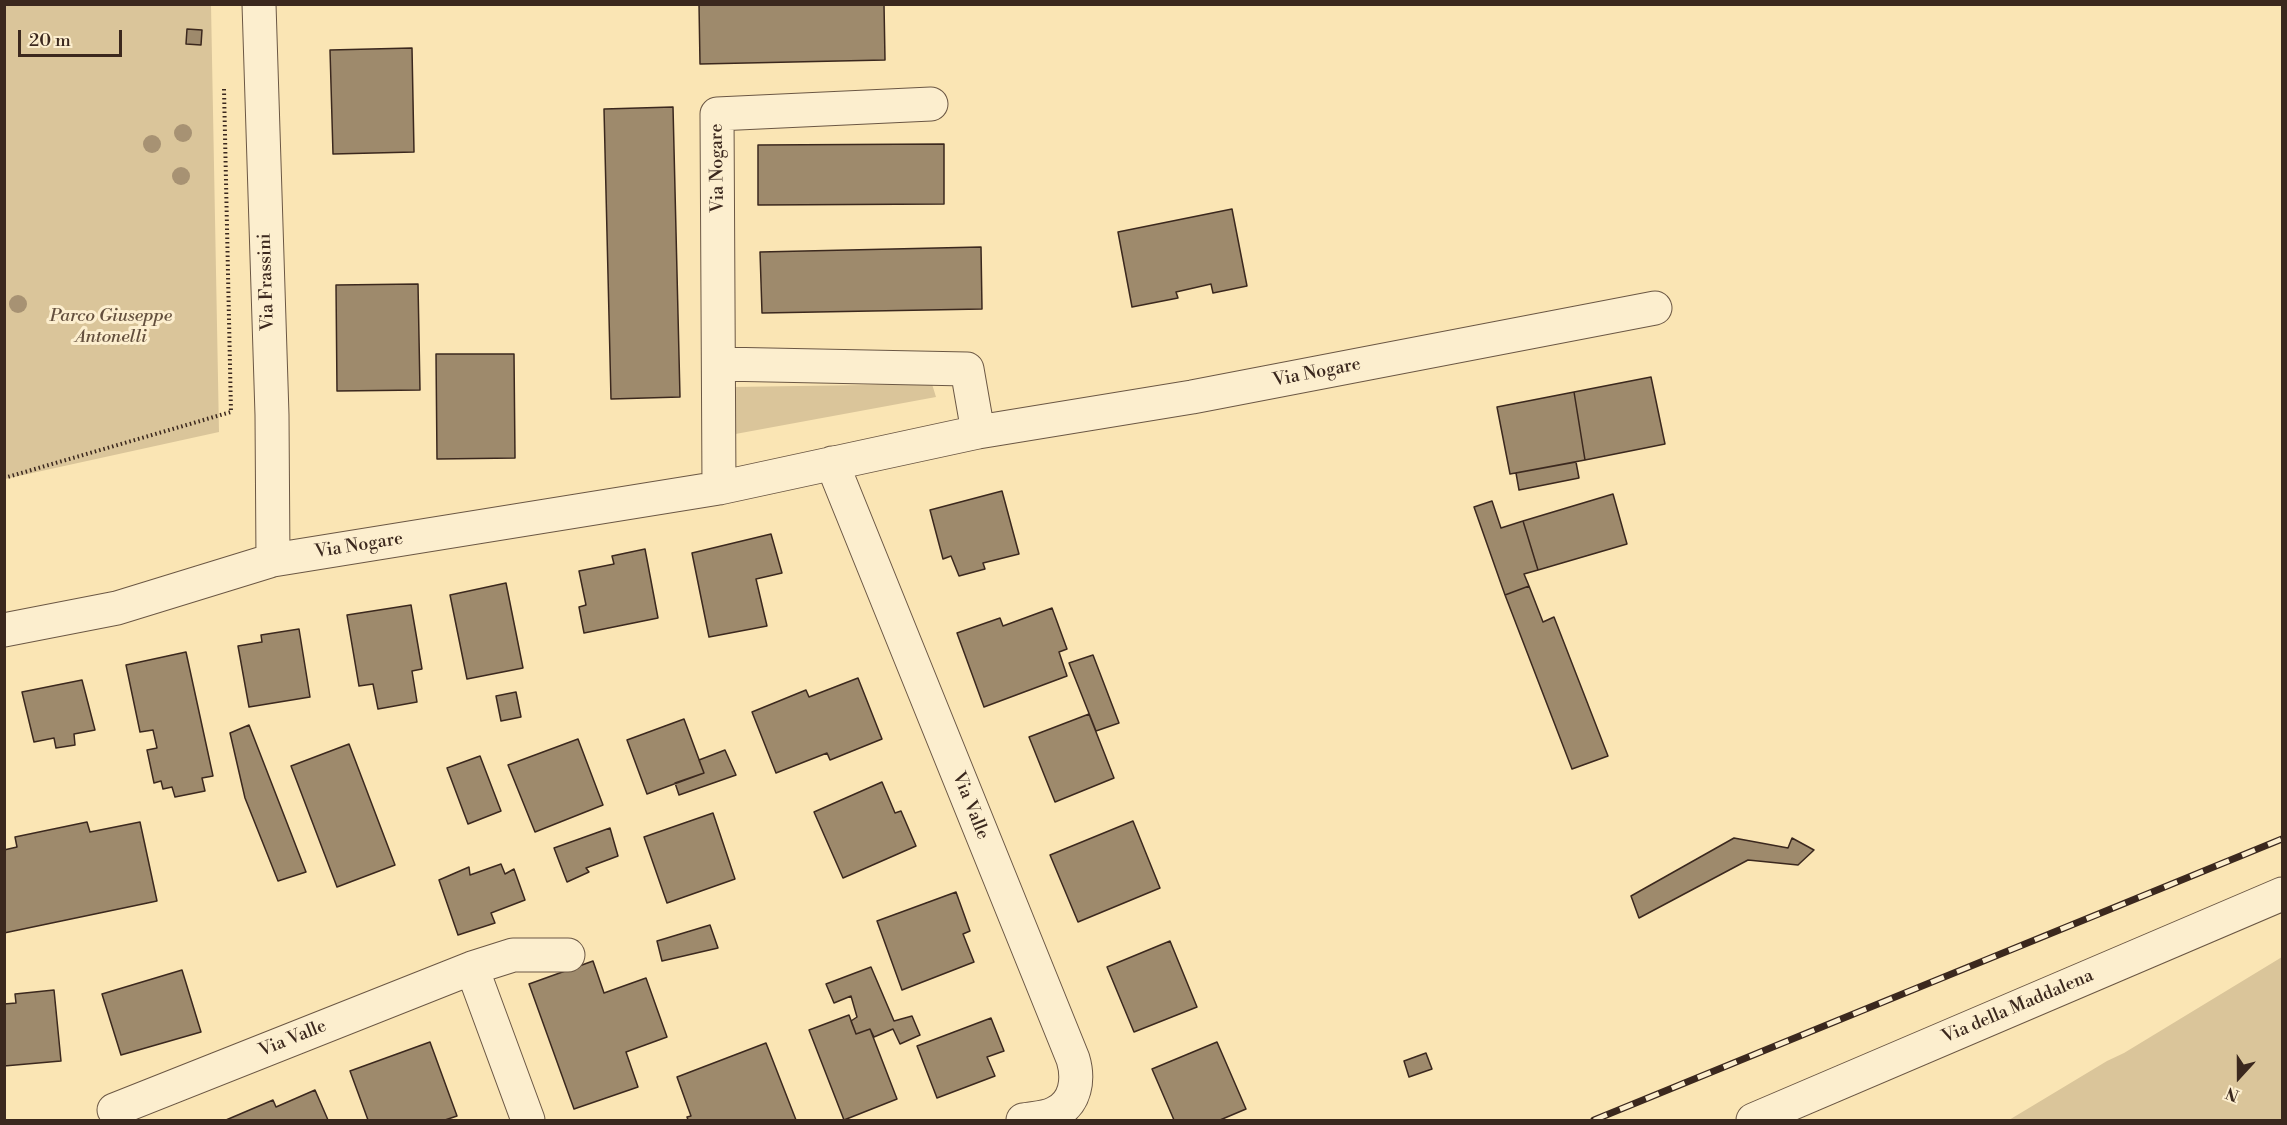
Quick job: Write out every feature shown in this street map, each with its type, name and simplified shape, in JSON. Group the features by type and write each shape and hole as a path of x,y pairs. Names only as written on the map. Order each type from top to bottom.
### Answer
{"street":[{"name":"Via Frassini","path":"259,4 272,415 273,560"},
{"name":"Via Nogare","path":"719,488 717,114 931,104"},
{"name":"Via Nogare","path":"4,630 117,608 273,560 719,488 978,432 1192,397 1655,308"},
{"path":"720,364 967,369 978,432"},
{"name":"Via Valle","path":"832,463 1076,1069 1075,1089 1064,1107 1054,1114 1023,1120"},
{"name":"Via della Maddalena","path":"1753,1120 2283,894"},
{"name":"Via Valle","path":"114,1110 472,968 513,955 568,955"},
{"path":"472,968 528,1120"}],"path":[{"path":"4,477 231,412 224,88"}],"green space":[{"name":"Parco Giuseppe Antonelli","path":"4,5 211,5 219,432 5,479"},
{"path":"932,384 936,397 730,435 732,387"},
{"path":"2282,957 2282,1120 2009,1120 2124,1053"}],"building":[{"path":"699,4 884,4 885,60 700,64"},
{"path":"187,29 202,30 201,45 186,44"},
{"path":"412,48 414,152 333,154 330,50"},
{"path":"673,107 680,397 611,399 604,109"},
{"path":"944,144 944,204 758,205 758,145"},
{"path":"1232,209 1247,286 1213,293 1211,284 1176,292 1178,298 1132,307 1118,232"},
{"path":"981,247 982,309 762,313 760,252"},
{"path":"418,284 420,390 337,391 336,285"},
{"path":"436,354 514,354 515,458 437,459"},
{"path":"1651,377 1665,444 1585,460 1574,392"},
{"path":"1574,392 1585,460 1510,474 1497,407"},
{"path":"1576,462 1579,478 1519,490 1516,473"},
{"path":"1002,491 1019,554 983,563 985,569 959,576 951,556 943,559 930,510"},
{"path":"1613,494 1627,544 1538,570 1523,521"},
{"path":"1492,501 1501,528 1523,521 1538,570 1524,574 1529,586 1505,595 1474,507"},
{"path":"771,534 782,573 756,579 767,626 709,637 692,553"},
{"path":"645,549 658,618 584,633 579,607 586,605 579,571 614,564 612,556"},
{"path":"506,583 523,668 467,679 450,595"},
{"path":"1529,586 1543,622 1554,617 1608,756 1572,769 1505,595"},
{"path":"411,605 422,669 412,671 417,702 378,709 373,684 359,686 347,615"},
{"path":"1052,608 1067,649 1059,652 1067,676 984,707 957,633 1000,618 1003,626"},
{"path":"299,629 310,697 249,707 238,646 262,642 261,635"},
{"path":"186,652 213,776 202,778 205,791 175,797 172,787 163,789 161,781 154,783 147,750 157,748 153,730 140,732 126,665"},
{"path":"1093,655 1119,723 1096,731 1069,663"},
{"path":"858,678 882,739 830,760 827,753 776,773 752,712 806,690 809,697"},
{"path":"82,680 95,730 74,734 75,745 56,748 54,738 34,742 22,692"},
{"path":"516,692 521,717 501,721 496,696"},
{"path":"1089,714 1114,778 1055,802 1029,737"},
{"path":"684,719 704,773 647,794 627,740"},
{"path":"249,725 306,872 278,881 245,798 230,733"},
{"path":"578,739 603,805 535,832 508,765"},
{"path":"349,744 395,865 337,887 291,766"},
{"path":"725,750 736,775 679,795 675,783 704,773 699,760"},
{"path":"480,756 501,811 468,824 447,768"},
{"path":"882,782 895,813 901,811 916,846 843,878 814,812"},
{"path":"713,813 735,879 667,903 644,837"},
{"path":"1133,821 1160,888 1078,922 1050,855"},
{"path":"87,822 90,832 140,822 157,901 4,933 4,850 17,847 15,837"},
{"path":"610,828 618,856 586,868 589,872 567,882 554,848"},
{"path":"1734,838 1788,848 1792,838 1814,850 1798,865 1748,860 1639,918 1631,896"},
{"path":"501,864 505,874 514,869 525,900 491,913 495,923 458,935 439,880 469,867 470,875"},
{"path":"956,892 970,931 963,934 974,962 902,990 877,921"},
{"path":"710,925 718,948 662,961 657,941"},
{"path":"1170,941 1197,1007 1134,1032 1107,967"},
{"path":"593,961 604,993 646,978 667,1037 626,1052 638,1087 574,1109 529,984"},
{"path":"871,967 894,1021 912,1016 920,1035 900,1044 893,1029 874,1037 870,1029 856,1034 851,1021 857,1017 851,996 834,1003 826,984"},
{"path":"182,970 201,1032 121,1055 102,994"},
{"path":"54,990 61,1061 4,1066 4,1004 16,1003 15,994"},
{"path":"849,1015 856,1034 870,1029 897,1099 844,1120 809,1030"},
{"path":"991,1018 1004,1051 987,1057 995,1076 937,1098 917,1046"},
{"path":"430,1042 457,1116 445,1120 368,1120 350,1071"},
{"path":"1217,1042 1246,1109 1220,1120 1174,1120 1152,1069"},
{"path":"766,1043 796,1120 688,1120 687,1117 691,1116 677,1077"},
{"path":"1426,1053 1432,1069 1409,1077 1404,1061"},
{"path":"315,1090 328,1120 226,1120 273,1100 276,1107"}],"railway":[{"path":"1594,1120 2282,839"}]}
